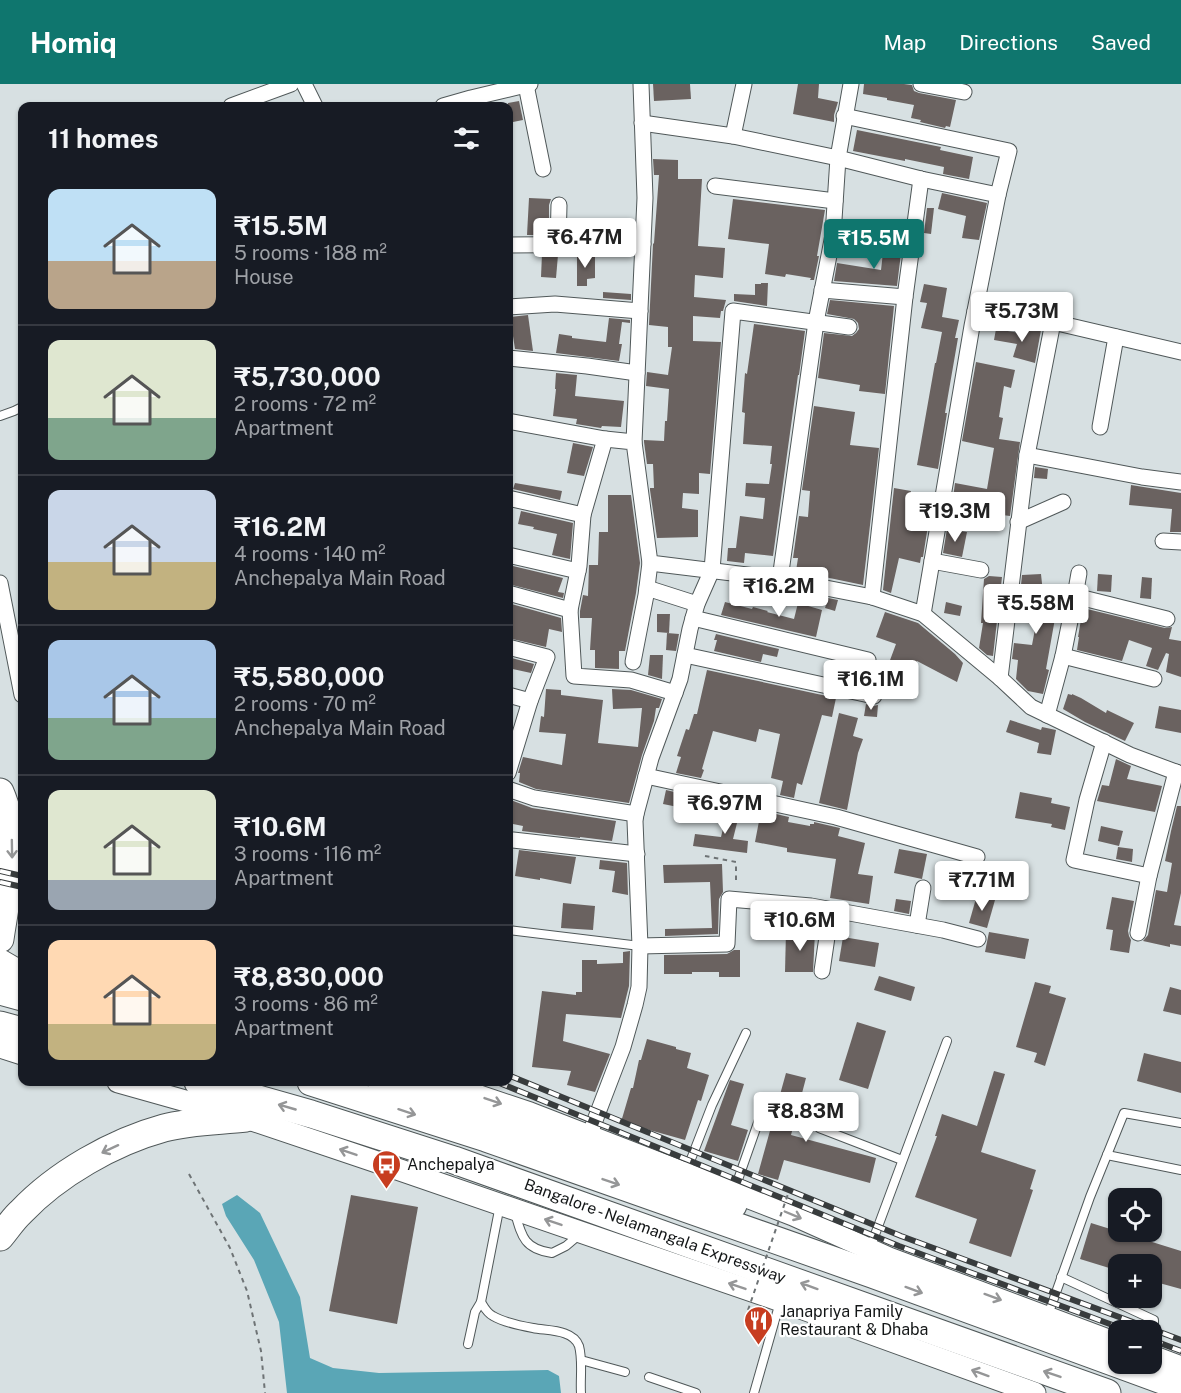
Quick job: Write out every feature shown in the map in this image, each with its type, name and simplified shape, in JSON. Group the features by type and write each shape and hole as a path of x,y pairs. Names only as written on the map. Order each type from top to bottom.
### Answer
{"highway":[{"path":"0,792 9,823 12,859 1,934"},
{"path":"7,973 18,991"},
{"path":"0,1024 18,1030"},
{"name":"Bangalore - Nelamangala Expressway","path":"212,1086 311,1114 454,1160 1107,1393"},
{"name":"Bangalore - Nelamangala Expressway","path":"324,1086 871,1262 1176,1379"},
{"path":"393,1086 746,1210 871,1262"},
{"path":"0,1237 20,1212 42,1193 102,1153 165,1128 195,1122 246,1118"}],"street":[{"path":"242,102 291,84"},
{"path":"304,84 313,102"},
{"path":"633,663 650,562 634,442 645,198 640,84"},
{"path":"733,136 744,84"},
{"path":"780,579 816,322 833,235 838,158 850,84"},
{"path":"921,84 964,92"},
{"path":"449,102 470,91 528,85 543,170"},
{"path":"844,116 1009,151 975,311 923,614"},
{"path":"642,123 733,136 998,195"},
{"path":"872,597 905,297 921,179"},
{"path":"715,186 835,201"},
{"path":"558,245 559,205"},
{"path":"834,226 898,236"},
{"path":"513,245 643,244"},
{"path":"822,290 905,297"},
{"path":"513,307 555,304 640,311"},
{"path":"589,1136 623,1047 639,987 636,814 651,758 675,693 695,611 712,570 733,311 849,327"},
{"path":"975,311 1053,322 1181,352"},
{"path":"1000,678 1027,455 1053,322"},
{"path":"1100,427 1116,337"},
{"path":"513,358 637,373"},
{"path":"513,422 634,442"},
{"path":"605,439 584,514 578,571 570,610 574,676 631,680 675,693"},
{"path":"1027,455 1142,477 1181,482"},
{"path":"513,499 584,514"},
{"path":"1018,522 1063,502"},
{"path":"1162,541 1181,542"},
{"path":"513,556 578,571"},
{"path":"932,561 981,570"},
{"path":"650,562 780,579 872,597 923,614 1031,707 1130,755 1178,773 1149,876 1138,933"},
{"path":"1047,715 1063,656 1079,573"},
{"path":"0,583 18,675"},
{"path":"647,588 695,611 868,660"},
{"path":"513,594 570,610"},
{"path":"1075,596 1167,618"},
{"path":"513,648 547,657 513,743"},
{"path":"685,656 874,696"},
{"path":"1063,656 1154,679"},
{"path":"513,696 530,700"},
{"path":"1104,742 1074,860 1149,876"},
{"path":"646,776 836,817 977,857"},
{"path":"513,791 534,798 636,814"},
{"path":"513,840 636,854"},
{"path":"917,925 923,888"},
{"path":"640,946 727,944 729,899 811,906 943,930 978,939"},
{"path":"822,971 831,910"},
{"path":"0,1047 18,1053"},
{"path":"132,1086 246,1118 583,1232 1035,1393"},
{"path":"450,1086 530,1113 793,1215 871,1262 889,1258 1108,1340"},
{"path":"1162,1365 1176,1379"}],"lane":[{"path":"0,416 18,409"},
{"path":"513,931 640,946"},
{"path":"685,1173 712,1105 746,1033"},
{"path":"871,1262 902,1160 947,1041"},
{"path":"734,1192 766,1100"},
{"path":"1047,1317 1090,1197 1124,1113 1181,1123"},
{"path":"819,1128 902,1160"},
{"path":"1107,1155 1181,1170"},
{"path":"507,1207 529,1246 534,1248 552,1253 566,1246 583,1232"},
{"path":"468,1344 507,1207"},
{"path":"1061,1277 1154,1320"},
{"path":"754,1393 781,1301"},
{"path":"481,1302 488,1313 494,1317 534,1328 560,1332 575,1339 580,1360 581,1393"},
{"path":"580,1360 625,1372"},
{"path":"648,1377 696,1393"}],"path":[{"path":"705,855 736,862 736,900"},
{"path":"189,1174 230,1248 247,1292 261,1351 265,1393"},
{"path":"748,1310 788,1194"}],"water":[{"path":"237,1195 260,1213 300,1297 310,1358 333,1368 379,1373 548,1370 559,1376 561,1393 287,1393 279,1322 254,1260 226,1216 222,1204"}],"building":[{"path":"653,84 690,84 691,99 654,101"},
{"path":"798,84 819,84 818,98 838,102 834,122 793,114"},
{"path":"864,84 912,85 914,91 919,93 956,100 950,127 945,128 911,118 914,105 863,94"},
{"path":"519,101 523,120 513,122 513,102"},
{"path":"857,130 941,147 940,150 973,157 969,179 943,174 944,167 853,151"},
{"path":"653,159 678,160 678,179 702,179 698,246 725,248 723,278 695,275 694,297 726,300 720,318 693,316 693,341 721,342 710,474 699,473 699,494 683,493 682,508 698,510 698,537 657,538 650,490 654,488 653,464 647,464 644,442 644,440 664,441 669,389 646,386 647,372 668,375 672,347 668,347 668,327 649,325 659,175 654,175"},
{"path":"942,193 987,203 979,240 962,238 966,216 938,209"},
{"path":"529,198 551,199 549,235 527,235"},
{"path":"733,199 825,210 814,280 786,274 785,277 765,274 769,244 728,239"},
{"path":"927,208 934,208 931,234 924,233"},
{"path":"884,244 902,245 897,286 834,281 837,263 881,270"},
{"path":"542,254 558,255 556,278 541,277"},
{"path":"577,254 587,254 587,257 595,256 595,278 587,279 587,286 577,286"},
{"path":"768,283 767,306 734,301 734,294 755,295 755,284"},
{"path":"924,284 947,288 942,317 959,320 938,469 917,465 942,332 921,328 927,303 920,302"},
{"path":"603,292 631,294 631,300 603,298"},
{"path":"830,300 894,306 885,394 859,391 860,385 818,378 824,333 852,336 859,329 854,319 827,314"},
{"path":"528,315 533,351 515,349 513,317"},
{"path":"609,318 630,320 630,323 622,322 619,361 556,353 559,334 606,342"},
{"path":"754,324 805,331 773,556 745,553 744,563 727,561 728,548 736,548 740,516 763,519 765,498 745,496 746,483 769,484 772,464 770,464 772,446 743,444 745,413 742,412 745,373 747,374"},
{"path":"1027,328 1041,330 1035,363 1013,357 1017,344 994,340 996,329 1025,334"},
{"path":"976,362 1015,370 1011,388 1004,386 999,417 1003,418 999,439 1020,442 1010,516 987,513 988,505 953,498 955,483 987,489 994,448 962,441"},
{"path":"556,373 577,375 575,396 624,401 621,427 602,426 601,428 576,424 577,419 553,416"},
{"path":"814,406 855,412 850,445 879,448 863,585 796,571 798,558 793,558 799,516 808,517 810,491 802,490"},
{"path":"573,443 593,447 584,476 567,473"},
{"path":"1035,467 1048,469 1047,479 1034,478"},
{"path":"515,483 562,491 560,500 513,489"},
{"path":"1131,485 1181,493 1181,532 1170,532 1172,509 1129,505"},
{"path":"894,488 911,491 907,510 930,513 923,557 920,563 899,558 891,593 883,590"},
{"path":"608,495 631,495 640,563 625,651 619,651 619,669 595,668 595,650 590,650 592,618 580,618 583,595 588,596 589,565 598,565 599,532 608,532"},
{"path":"521,511 573,523 570,559 552,555 557,534 518,524"},
{"path":"947,529 967,532 962,557 943,553"},
{"path":"513,566 563,578 558,592 564,593 563,598 513,585"},
{"path":"1041,574 1043,593 1059,596 1046,669 1049,670 1043,694 1028,691 1016,679 1018,660 1012,659 1014,643 1032,645 1039,608 1019,605 1022,575"},
{"path":"1098,574 1112,575 1111,592 1097,591"},
{"path":"989,576 1002,577 993,656 987,655 979,648 983,623 981,623 984,579"},
{"path":"1142,577 1152,578 1151,599 1140,598"},
{"path":"828,598 838,600 835,611 825,608"},
{"path":"725,602 752,609 753,607 794,619 798,603 822,610 816,637 721,615"},
{"path":"946,602 962,606 960,616 944,613"},
{"path":"513,604 561,618 562,632 549,629 546,647 513,639"},
{"path":"1083,608 1165,628 1172,627 1169,639 1181,641 1181,677 1166,672 1169,654 1166,653 1158,670 1146,666 1152,648 1129,640 1122,661 1077,650"},
{"path":"885,612 918,623 955,654 963,663 957,682 917,661 912,672 908,670 905,680 901,679 897,691 829,676 832,661 886,671 896,644 876,637"},
{"path":"657,614 670,614 669,633 657,632"},
{"path":"667,633 679,634 676,651 666,650"},
{"path":"716,634 779,649 777,657 763,654 761,662 714,651"},
{"path":"650,655 663,655 662,679 648,675"},
{"path":"513,658 534,664 531,673 513,669"},
{"path":"707,670 836,698 832,717 822,715 802,785 797,783 794,798 780,795 783,781 771,778 780,734 759,729 756,742 713,731 701,778 676,773 681,757 677,756 686,729 689,730 694,714 697,714"},
{"path":"546,689 561,690 561,695 603,700 598,743 638,747 642,708 613,709 612,689 631,690 662,699 659,708 656,708 629,803 536,789 519,782 520,773 518,773 523,757 562,765 566,734 539,732 541,716 544,717"},
{"path":"1068,694 1081,698 1106,713 1107,710 1134,723 1125,741 1063,709"},
{"path":"866,704 878,705 877,717 864,716"},
{"path":"1159,706 1181,710 1181,733 1155,728"},
{"path":"839,713 858,718 853,736 863,739 847,810 819,803"},
{"path":"1010,720 1041,730 1042,727 1056,730 1051,755 1037,753 1039,743 1006,732"},
{"path":"1116,759 1131,766 1127,779 1162,786 1155,812 1097,801 1102,785 1109,786"},
{"path":"666,790 691,796 688,809 663,804"},
{"path":"1020,792 1052,798 1051,803 1070,807 1065,830 1051,827 1052,824 1015,818"},
{"path":"513,801 532,808 616,821 612,841 522,831 523,826 513,824"},
{"path":"729,804 741,807 733,839 748,841 747,853 693,846 695,834 721,837"},
{"path":"1177,806 1181,806 1181,893 1174,925 1181,926 1181,946 1170,944 1170,947 1143,941 1148,935 1156,890 1167,892 1172,863 1165,861"},
{"path":"776,814 789,817 788,822 810,826 814,822 840,828 838,836 865,843 858,874 873,876 869,904 830,898 836,859 787,852 787,848 755,842 760,816 775,818"},
{"path":"1101,826 1123,831 1119,846 1098,841"},
{"path":"1118,847 1133,849 1132,862 1116,859"},
{"path":"899,849 927,854 922,879 894,873"},
{"path":"519,850 576,857 571,884 515,876"},
{"path":"600,860 627,863 628,895 612,892 615,871 599,869"},
{"path":"722,864 723,892 719,899 718,934 665,936 665,929 712,928 710,882 664,883 663,865"},
{"path":"977,895 995,900 987,928 969,923"},
{"path":"1112,897 1134,901 1128,931 1131,940 1129,953 1110,950 1113,930 1106,929"},
{"path":"896,899 911,901 909,914 894,911"},
{"path":"563,903 595,906 593,930 561,928"},
{"path":"786,931 815,932 813,972 785,972"},
{"path":"989,932 1029,939 1025,959 985,952"},
{"path":"843,937 879,943 875,967 839,961"},
{"path":"740,950 740,977 719,977 719,972 664,974 664,955 727,954"},
{"path":"630,951 629,986 621,1018 566,1014 563,1041 610,1054 595,1092 567,1085 571,1071 532,1067 542,991 576,995 576,992 582,992 582,960 597,960 597,964 623,963 623,952"},
{"path":"879,976 915,987 911,1001 874,990"},
{"path":"1035,982 1051,986 1049,993 1066,998 1045,1066 1034,1062 1037,1053 1016,1047"},
{"path":"1170,987 1181,990 1181,1015 1163,1011"},
{"path":"857,1022 886,1031 868,1089 839,1080"},
{"path":"647,1039 691,1053 687,1068 709,1075 685,1140 621,1122"},
{"path":"1144,1053 1181,1062 1181,1093 1137,1081"},
{"path":"994,1071 1005,1074 981,1152 1036,1170 1030,1189 1033,1190 1011,1257 969,1243 977,1219 915,1197 937,1136 935,1136 942,1114 977,1126"},
{"path":"786,1073 806,1078 791,1135 876,1158 870,1183 784,1160 778,1180 758,1174"},
{"path":"730,1080 744,1084 731,1125 748,1130 738,1161 704,1151"},
{"path":"351,1195 418,1207 397,1324 329,1311"},
{"path":"1091,1223 1108,1228 1108,1242 1152,1242 1181,1251 1181,1289 1162,1284 1162,1254 1108,1254 1108,1268 1080,1259"}],"railway":[{"path":"0,871 18,875"},
{"path":"0,882 18,886"},
{"path":"513,1077 901,1236 1181,1340"},
{"path":"507,1086 899,1246 1108,1323"},
{"path":"1162,1344 1181,1351"}],"place":[{"name":"Anchepalya","path":"386,1190"},
{"name":"Janapriya Family Restaurant & Dhaba","path":"759,1346"}]}
